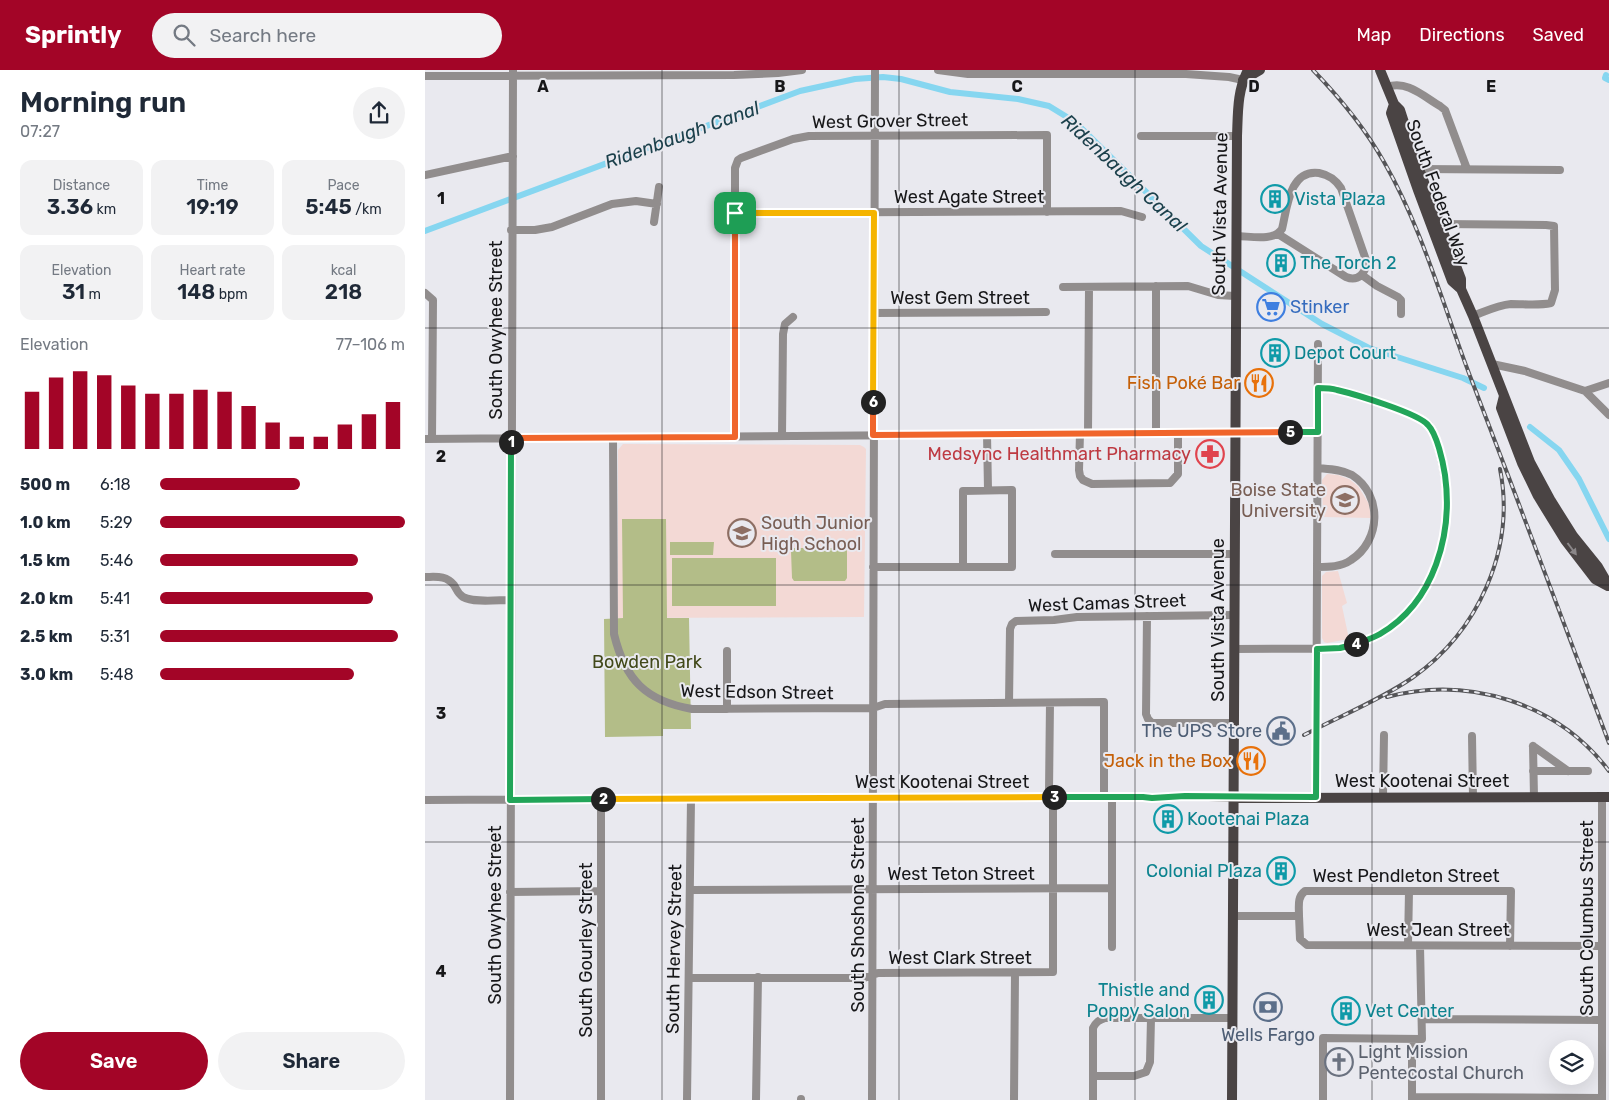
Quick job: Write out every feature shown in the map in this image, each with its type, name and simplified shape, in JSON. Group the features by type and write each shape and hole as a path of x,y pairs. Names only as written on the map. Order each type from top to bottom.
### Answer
{"main road":[{"path":"1245,75 1260,70"},
{"name":"South Federal Way","path":"1380,70 1393,104 1400,110 1419,169 1461,279 1461,289 1531,462 1551,501 1573,536 1598,568 1609,586"},
{"name":"South Vista Avenue","path":"1232,1100 1235,259 1239,94 1245,75"},
{"name":"South Federal Way","path":"1393,104 1391,113 1418,190 1452,281 1461,289"},
{"name":"West Kootenai Street","path":"1233,798 1605,797"}],"street":[{"path":"425,76 513,73 779,73 803,70"},
{"name":"South Shoshone Street","path":"872,1100 875,70"},
{"path":"938,70 968,74 1014,72 1186,72 1229,77 1245,75"},
{"name":"South Owyhee Street","path":"510,1100 511,204 513,191 513,73"},
{"path":"1387,87 1395,84 1406,85 1440,106 1448,116 1467,169"},
{"name":"West Grover Street","path":"735,213 735,168 737,160 744,156 793,138 874,135 1047,135 1047,212"},
{"path":"1141,136 1237,136"},
{"path":"425,175 513,156"},
{"path":"1419,169 1560,170"},
{"path":"1236,236 1272,237 1278,234 1282,229 1292,189 1297,179 1305,174 1315,172 1326,174 1336,180 1341,188 1366,260 1365,270 1362,275 1355,279 1346,277 1278,234"},
{"path":"654,222 659,187"},
{"path":"511,230 535,230 552,227 613,204 636,201 657,204"},
{"name":"West Agate Street","path":"735,213 1121,211 1142,216"},
{"path":"735,213 735,437"},
{"path":"1440,224 1546,224 1554,226 1555,290 1551,303 1539,305 1510,304 1473,316"},
{"path":"1362,275 1377,286 1398,297 1401,300 1401,314"},
{"path":"1156,286 1156,432"},
{"path":"1063,287 1188,286 1218,295 1235,296"},
{"path":"1088,433 1089,287"},
{"path":"425,292 433,300 428,439 1318,432"},
{"name":"West Gem Street","path":"874,313 1046,312"},
{"path":"782,436 783,334 785,324 793,317"},
{"path":"1316,797 1318,344"},
{"path":"1492,364 1534,374 1585,391 1609,415"},
{"path":"1585,391 1609,383"},
{"path":"1234,649 1340,648 1375,637 1392,625 1413,605 1429,580 1442,545 1447,511 1443,466 1429,425 1417,416 1402,411 1337,390 1318,388"},
{"path":"1079,433 1080,476 1083,480 1092,484 1171,483 1178,474 1178,434"},
{"path":"987,434 987,490"},
{"name":"West Edson Street","path":"613,438 614,634 618,650 633,680 652,696 671,705 692,709 873,708 885,704 1104,702 1108,797"},
{"path":"1317,567 1334,567 1350,561 1363,550 1372,535 1375,518 1372,502 1364,486 1351,475 1335,469 1318,468"},
{"path":"873,567 963,567 1012,567 1012,490 963,491 963,567"},
{"path":"1055,554 1234,554"},
{"path":"425,577 447,579 453,584 458,593 470,600 510,600"},
{"name":"West Camas Street","path":"1009,703 1010,629 1012,624 1020,620 1055,620 1077,617 1234,615"},
{"path":"1147,616 1148,719 1152,723 1233,723"},
{"path":"727,651 727,709"},
{"path":"1051,703 1049,791 1053,805 1052,888"},
{"path":"1383,797 1384,734"},
{"path":"1472,736 1473,797"},
{"path":"1534,797 1533,746 1568,771"},
{"path":"1533,771 1588,771"},
{"name":"West Kootenai Street","path":"425,800 1152,798 1185,796 1233,798"},
{"path":"1108,797 1112,888 1112,947"},
{"name":"South Columbus Street","path":"1602,1099 1602,1020 1605,984 1602,946 1605,797"},
{"name":"South Gourley Street","path":"601,799 601,1100"},
{"name":"South Hervey Street","path":"687,1100 691,799"},
{"name":"West Clark Street","path":"689,978 864,978 878,973 1053,972 1052,888"},
{"name":"West Teton Street","path":"690,890 1112,888"},
{"path":"510,892 601,891"},
{"name":"West Pendleton Street","path":"1299,916 1299,900 1301,894 1305,891 1511,891 1510,946"},
{"path":"1408,946 1409,891"},
{"path":"1233,916 1299,916"},
{"name":"West Jean Street","path":"1299,916 1300,939 1307,945 1602,946"},
{"path":"1323,1100 1323,1038 1422,1038 1420,946"},
{"path":"1014,1100 1015,972"},
{"path":"756,1100 758,977"},
{"path":"1093,1100 1093,1033 1095,1023 1105,1018 1233,1018"},
{"path":"1093,1076 1134,1076 1146,1072 1150,1062 1151,1018"},
{"path":"1422,1019 1602,1020"},
{"path":"1412,1038 1412,1098 1602,1099"}],"shaded area":[{"name":"South Junior High School","path":"623,444 860,445 864,447 866,449 864,617 618,618 618,450"},
{"name":"Boise State University","path":"1327,474 1349,479 1358,486 1369,504 1371,518 1323,517 1322,480"},
{"name":"Boise State University","path":"1338,571 1347,603 1342,606 1349,639 1327,643 1322,638 1322,576 1326,572"}],"green space":[{"name":"Bowden Park","path":"622,519 666,519 667,618 689,618 691,729 663,729 663,736 605,737 604,619 623,618"},
{"path":"670,542 714,542 713,555 670,555"},
{"path":"794,548 845,548 847,551 847,578 845,581 794,581 792,578 791,551"},
{"path":"672,558 776,558 776,606 672,606"}],"waterway":[{"path":"1606,75 1605,78 1609,80"},
{"name":"Ridenbaugh Canal","path":"425,231 800,91 855,79 883,77 901,79 950,92 1018,99 1049,106 1075,122 1201,246 1322,324 1369,348 1463,378 1484,388"},
{"name":"Ridenbaugh Canal","path":"1530,427 1559,450 1579,479 1609,539"}],"railway":[{"path":"1313,70 1342,102 1369,137 1410,213 1609,743"},
{"path":"1304,735 1400,686 1435,659 1456,637 1473,613 1487,586 1497,558 1502,529 1504,499 1500,469"},
{"path":"1387,697 1418,691 1449,690 1479,693 1509,700 1538,712 1564,728 1588,747 1609,771"}],"place":[{"name":"Vista Plaza","path":"1275,199"},
{"name":"The Torch 2","path":"1281,263"},
{"name":"Stinker","path":"1271,307"},
{"name":"Depot Court","path":"1275,353"},
{"name":"Fish Poké Bar","path":"1259,383"},
{"name":"Medsync Healthmart Pharmacy","path":"1210,454"},
{"name":"Boise State University","path":"1345,500"},
{"name":"South Junior High School","path":"742,533"},
{"name":"The UPS Store","path":"1281,731"},
{"name":"Jack in the Box","path":"1251,761"},
{"name":"Kootenai Plaza","path":"1168,819"},
{"name":"Colonial Plaza","path":"1281,871"},
{"name":"Thistle and Poppy Salon","path":"1209,1000"},
{"name":"Wells Fargo","path":"1268,1007"},
{"name":"Vet Center","path":"1346,1011"},
{"name":"Light Mission Pentecostal Church","path":"1339,1062"}],"route":[{"path":"735,213 874,213 873,435 1318,432 1318,388 1337,390 1417,416 1429,425 1439,451 1447,491 1446,528 1442,545 1429,580 1413,605 1392,625 1381,634 1369,640 1340,648 1317,649 1316,797 1233,798 1224,796 1162,796 1152,798 510,800 511,438 735,437 735,213"}]}
